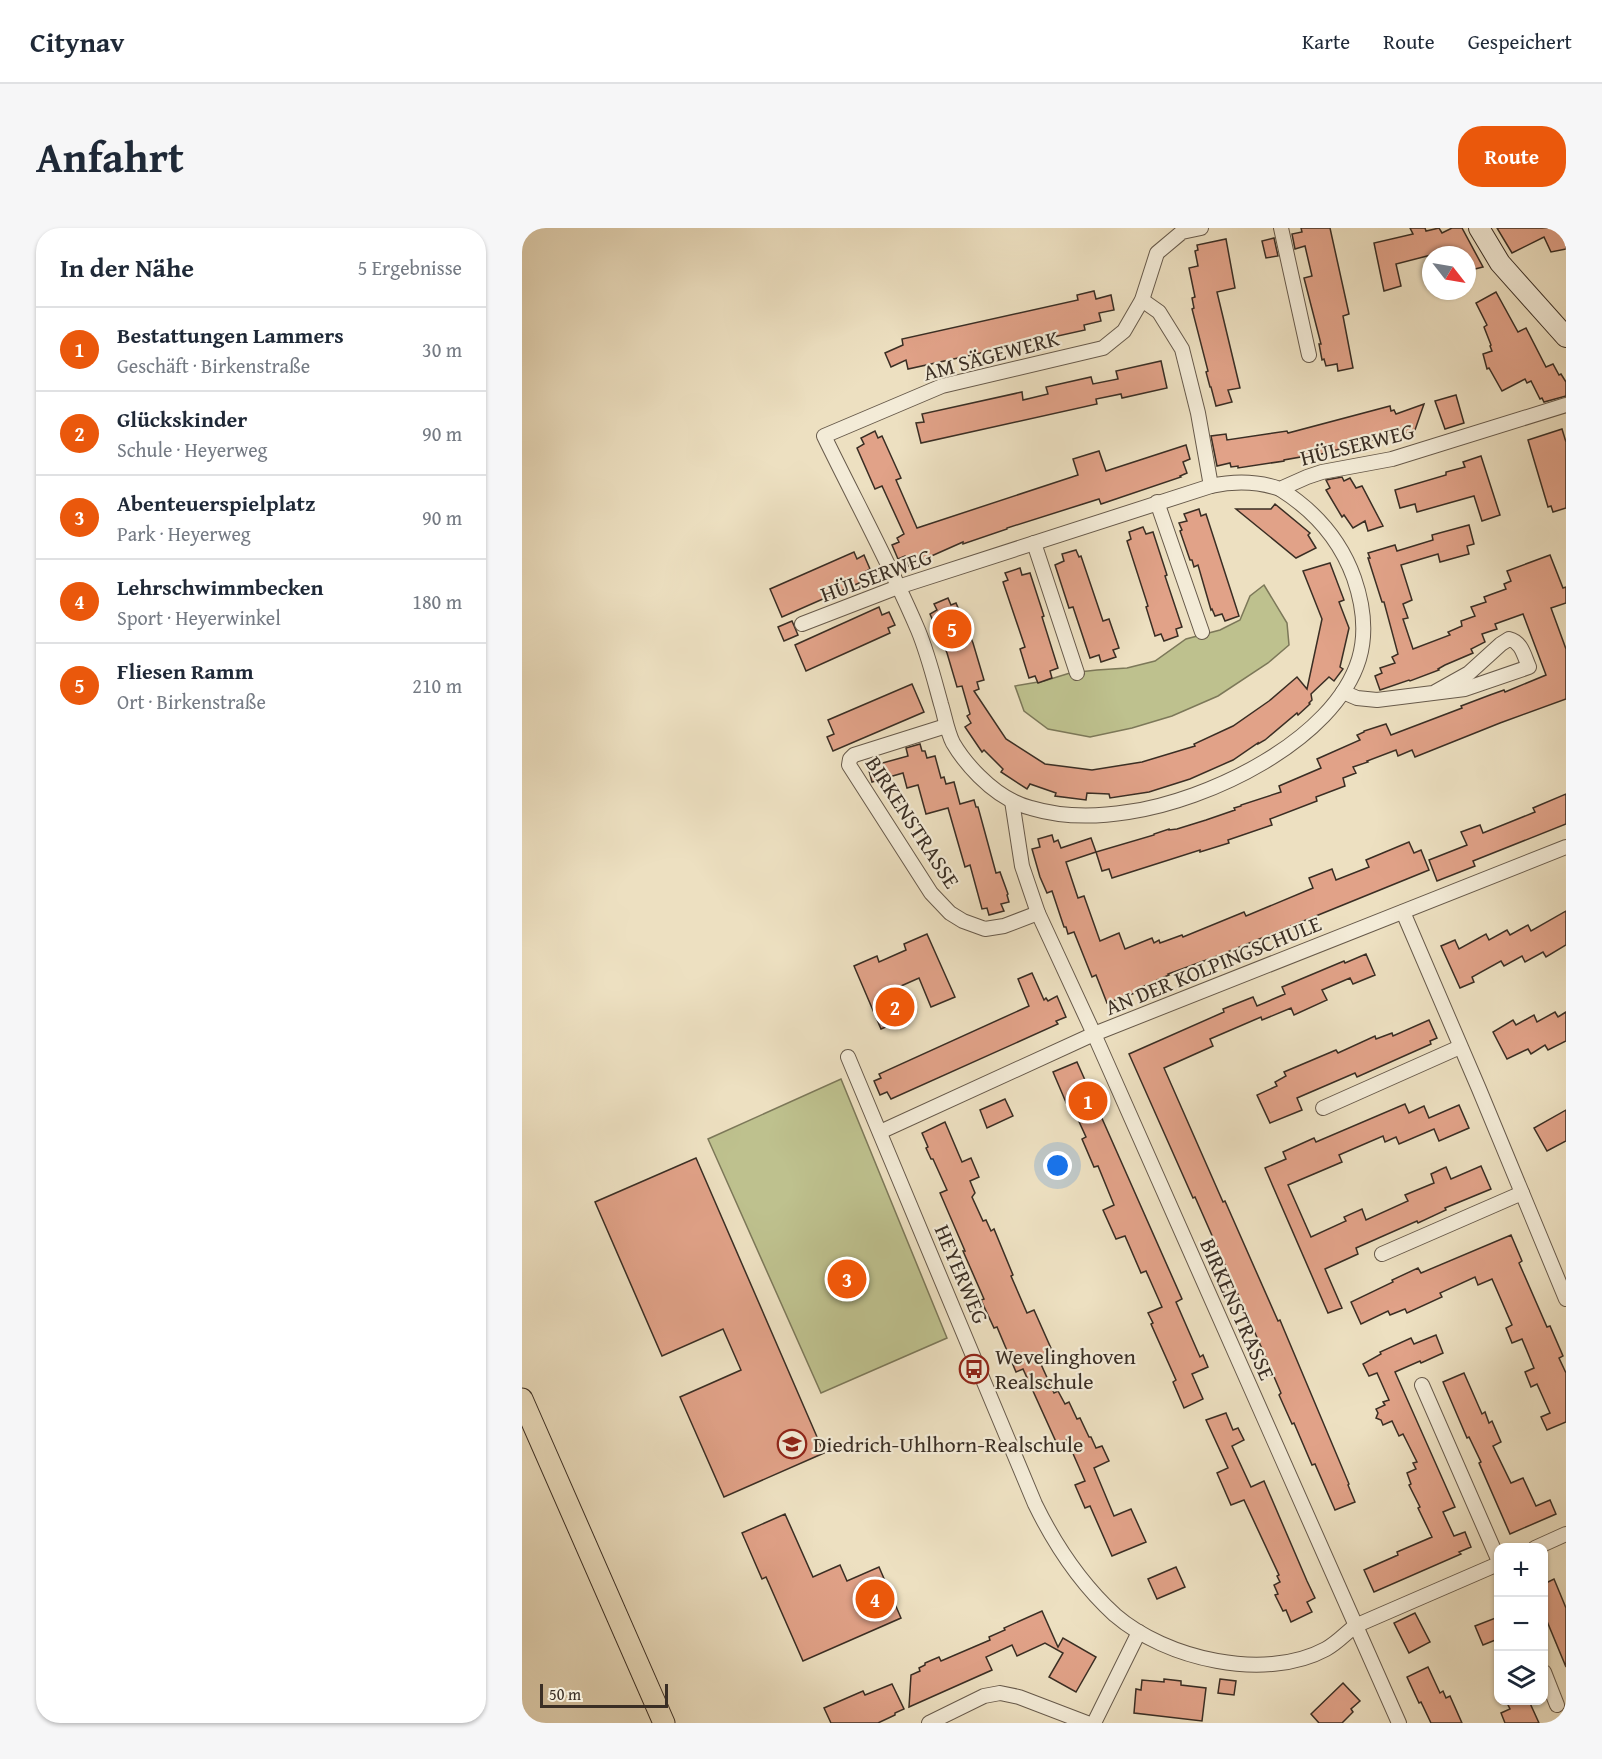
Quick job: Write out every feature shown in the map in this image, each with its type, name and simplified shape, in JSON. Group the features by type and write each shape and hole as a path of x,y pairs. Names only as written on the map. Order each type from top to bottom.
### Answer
{"main road":[{"path":"522,1399 664,1723"}],"street":[{"name":"AM SÄGEWERK","path":"898,587 824,436 942,386 1103,348 1124,332 1142,300 1157,253 1182,232 1201,228"},
{"path":"1281,228 1309,355"},
{"path":"1479,228 1500,263 1566,337"},
{"path":"1142,300 1159,312 1182,349 1198,413 1210,486"},
{"name":"HÜLSERWEG","path":"802,624 898,587 1210,486 1248,483 1280,489 1322,472 1392,459 1566,405"},
{"path":"898,587 926,649 946,726 954,744 976,774 993,789 1012,801 1042,811 1092,815 1127,813 1176,801 1226,782 1272,757 1297,739 1343,692 1357,666 1363,639 1363,616 1356,584 1347,560 1326,526 1309,509 1280,489"},
{"path":"1157,502 1202,632"},
{"path":"1034,543 1077,674"},
{"path":"1343,692 1357,698 1377,700 1435,692 1470,687 1529,667 1519,644 1509,639 1469,674 1435,692"},
{"name":"BIRKENSTRASSE","path":"946,726 854,755 849,765 931,893 950,913 963,921 985,929 1004,926 1038,913"},
{"name":"BIRKENSTRASSE","path":"1012,801 1020,859 1038,913 1094,1034 1399,1723"},
{"name":"AN DER KOLPINGSCHULE","path":"880,1132 1094,1034 1566,848"},
{"path":"1403,912 1566,1299"},
{"path":"1323,1108 1460,1047"},
{"name":"HEYERWEG","path":"848,1057 1041,1516 1056,1545 1084,1582 1117,1617 1139,1632 1171,1647 1202,1657 1233,1663 1263,1665 1291,1662 1318,1652 1336,1642 1355,1626 1494,1563"},
{"path":"1382,1254 1522,1193"},
{"path":"1422,1385 1494,1552"},
{"path":"1546,1543 1566,1534"},
{"path":"1094,1723 1139,1632"},
{"path":"1548,1682 1557,1705"},
{"path":"929,1723 984,1696 1000,1693 1014,1695 1087,1723"}],"green space":[{"path":"1264,585 1287,623 1289,645 1268,663 1218,696 1172,716 1090,737 1048,729 1024,711 1015,686 1044,681 1070,673 1127,668 1155,661 1186,639 1220,630 1240,620 1250,596"},
{"path":"841,1079 947,1338 821,1393 708,1139"}],"building":[{"path":"1301,228 1330,228 1349,314 1343,316 1353,368 1338,371 1337,364 1326,366 1324,359 1322,360 1319,344 1321,344 1304,278 1312,276 1305,246 1295,249 1292,234 1302,232"},
{"path":"1410,228 1425,228 1426,231 1439,228 1442,233 1452,228 1462,228 1472,246 1422,246 1422,257 1396,264 1401,286 1384,291 1374,243 1413,234"},
{"path":"1497,228 1566,228 1566,249 1551,252 1544,237 1512,253"},
{"path":"1274,238 1278,256 1266,258 1262,241"},
{"path":"1226,239 1235,288 1217,292 1240,388 1228,390 1232,402 1216,406 1192,309 1194,308 1192,298 1195,297 1189,268 1198,266 1195,251 1198,250 1197,245"},
{"path":"1476,254 1483,267 1476,269"},
{"path":"1094,291 1096,299 1111,295 1114,310 1099,313 1101,321 1084,325 1085,330 908,369 906,360 891,367 885,353 903,345 902,339 1078,300 1077,295"},
{"path":"1496,292 1518,332 1526,328 1546,367 1553,364 1559,375 1561,374 1566,382 1566,396 1544,402 1542,398 1540,399 1531,381 1527,383 1525,379 1502,391 1489,368 1487,369 1483,354 1492,351 1491,345 1484,327 1487,325 1476,303"},
{"path":"1161,361 1167,388 1122,398 1121,394 1096,399 1097,404 921,443 916,423 924,422 922,414 1022,392 1023,400 1048,394 1046,387 1091,377 1093,384 1118,379 1116,371"},
{"path":"1456,395 1464,423 1445,429 1435,401"},
{"path":"1424,404 1415,430 1399,435 1398,433 1318,455 1284,461 1238,468 1238,466 1231,467 1230,463 1217,466 1211,436 1226,434 1227,440 1287,431 1288,433 1390,406 1391,411 1394,410 1396,414"},
{"path":"1562,429 1566,442 1566,508 1553,512 1551,506 1548,507 1528,440"},
{"path":"875,431 878,438 882,436 901,478 896,480 917,528 1078,475 1073,459 1099,451 1106,471 1186,445 1190,459 1183,462 1187,473 1181,477 1101,504 1099,499 963,544 963,542 909,566 905,556 898,559 892,545 899,542 897,538 904,534 882,486 875,489 857,448 864,444 861,438"},
{"path":"1481,456 1500,515 1482,521 1474,496 1417,512 1415,504 1400,508 1395,490 1446,475 1446,472 1465,467 1463,462"},
{"path":"1342,477 1344,481 1350,478 1356,488 1362,486 1383,526 1368,531 1365,521 1353,528 1344,515 1342,517 1326,490 1330,488 1326,480"},
{"path":"1275,504 1310,533 1308,535 1316,548 1296,558 1236,509 1271,509"},
{"path":"1199,509 1201,516 1206,514 1239,616 1225,621 1222,614 1215,616 1211,610 1198,565 1194,567 1190,560 1180,531 1182,530 1179,523 1187,521 1184,514"},
{"path":"1469,525 1474,544 1467,546 1469,554 1440,562 1438,554 1401,565 1412,600 1403,604 1408,618 1403,619 1413,649 1450,635 1448,632 1462,626 1461,621 1475,616 1471,607 1486,602 1484,597 1506,589 1504,584 1511,581 1507,571 1550,555 1563,588 1566,587 1566,603 1551,608 1566,649 1566,699 1415,757 1412,750 1398,756 1396,750 1367,761 1353,767 1356,773 1343,778 1345,786 1316,797 1317,801 1270,819 1272,825 1228,840 1229,843 1112,878 1109,869 1102,871 1096,852 1206,820 1235,810 1234,808 1241,805 1281,792 1279,786 1321,768 1317,759 1360,740 1357,735 1364,731 1386,724 1391,735 1546,675 1523,614 1495,624 1497,629 1482,634 1485,642 1471,649 1473,653 1439,670 1380,690 1375,676 1382,673 1380,668 1395,663 1392,657 1398,654 1368,553 1395,545 1397,551 1433,540 1432,535"},
{"path":"1143,527 1146,534 1153,532 1182,627 1176,629 1178,636 1164,641 1161,634 1155,636 1127,541 1131,539 1129,532"},
{"path":"1076,550 1079,557 1081,556 1103,621 1109,619 1119,648 1113,650 1116,657 1101,662 1099,655 1090,658 1073,607 1069,608 1055,565 1064,561 1062,554"},
{"path":"854,552 857,559 864,555 870,569 863,573 866,580 782,617 770,589"},
{"path":"1330,563 1344,600 1339,602 1349,628 1340,667 1343,669 1334,681 1329,677 1311,694 1310,704 1298,715 1297,713 1265,740 1233,760 1190,779 1149,792 1110,798 1109,794 1087,793 1086,800 1055,796 1056,793 1030,784 1027,789 1001,772 1003,769 984,750 982,752 965,727 971,723 967,716 970,714 962,686 957,687 947,653 930,614 937,610 934,604 948,598 951,605 956,603 973,643 984,680 977,682 979,689 974,691 1006,739 1045,764 1092,770 1142,762 1195,746 1194,744 1233,726 1269,701 1297,677 1307,689 1322,619 1303,571"},
{"path":"1020,568 1022,575 1030,573 1058,668 1050,671 1052,678 1038,683 1035,676 1029,678 1020,649 1025,647 1003,582 1008,580 1005,573"},
{"path":"879,607 882,615 889,612 895,625 888,628 890,633 806,671 795,645"},
{"path":"792,621 798,635 784,641 778,627"},
{"path":"912,684 924,712 833,751 827,737 834,734 828,720"},
{"path":"920,744 927,758 935,756 941,778 944,777 946,784 954,782 960,804 974,800 978,807 996,873 1000,872 1008,894 1009,902 1001,904 1004,911 989,915 987,908 982,909 970,865 965,867 948,808 926,814 918,785 907,788 903,773 872,782 868,767 908,756 906,748"},
{"path":"1566,794 1566,824 1473,861 1475,866 1437,881 1429,860 1467,845 1461,832 1480,825 1483,833 1535,812 1533,808"},
{"path":"1052,835 1054,842 1058,840 1061,848 1091,838 1096,852 1066,862 1078,898 1084,896 1100,941 1119,933 1125,949 1152,938 1154,943 1159,940 1160,943 1182,935 1183,937 1244,912 1246,916 1313,888 1309,878 1332,869 1336,880 1369,867 1366,860 1409,842 1414,853 1421,850 1429,870 1168,974 1141,987 1143,990 1107,1003 1096,975 1092,977 1074,932 1068,934 1052,891 1047,893 1040,877 1032,849 1040,847 1038,839"},
{"path":"1566,911 1566,945 1546,957 1543,952 1525,962 1522,956 1504,966 1501,961 1472,977 1474,982 1460,988 1441,946 1455,940 1459,949 1486,934 1489,940 1507,930 1510,935 1528,925 1531,931"},
{"path":"927,934 955,997 931,1007 919,978 892,990 905,1019 881,1029 854,966 877,956 879,962 906,950 904,944"},
{"path":"1366,954 1375,975 1353,984 1350,978 1322,990 1327,1000 1294,1015 1291,1008 1262,1020 1261,1017 1210,1039 1213,1046 1164,1068 1223,1202 1225,1201 1278,1321 1280,1320 1349,1484 1355,1502 1335,1510 1315,1464 1312,1465 1294,1423 1292,1424 1263,1351 1129,1054 1253,997 1257,1006 1285,994 1282,987"},
{"path":"1032,973 1044,1000 1046,998 1048,1001 1057,996 1066,1017 1056,1021 1058,1024 891,1099 887,1092 880,1095 874,1081 881,1078 879,1074 1029,1006 1018,979"},
{"path":"1555,1012 1558,1017 1566,1012 1566,1041 1548,1050 1545,1045 1531,1054 1528,1049 1507,1059 1493,1032 1513,1020 1516,1025 1534,1015 1537,1022"},
{"path":"1429,1020 1437,1038 1430,1041 1431,1044 1357,1077 1355,1073 1297,1098 1302,1110 1270,1123 1257,1095 1277,1086 1275,1082 1286,1076 1284,1072 1336,1050 1338,1053 1375,1036 1376,1039 1392,1033 1393,1036"},
{"path":"1077,1062 1182,1299 1176,1302 1200,1357 1203,1355 1208,1367 1192,1374 1203,1399 1184,1408 1173,1382 1176,1380 1148,1313 1162,1307 1146,1271 1141,1273 1125,1236 1116,1239 1103,1210 1114,1205 1098,1166 1094,1167 1082,1139 1086,1137 1075,1113 1071,1114 1053,1072"},
{"path":"1005,1099 1013,1116 987,1128 980,1110"},
{"path":"1405,1104 1409,1113 1424,1106 1429,1118 1459,1105 1469,1128 1439,1141 1434,1129 1399,1144 1396,1137 1385,1142 1383,1136 1339,1155 1342,1162 1288,1185 1311,1237 1346,1221 1344,1217 1362,1209 1366,1220 1408,1201 1405,1195 1434,1183 1431,1174 1446,1167 1451,1179 1481,1166 1491,1189 1445,1208 1446,1210 1418,1223 1417,1221 1356,1248 1358,1254 1325,1269 1342,1308 1328,1313 1265,1168 1286,1159 1283,1152 1314,1138 1316,1142"},
{"path":"1566,1110 1566,1141 1547,1151 1534,1128"},
{"path":"945,1122 962,1162 971,1158 979,1177 970,1181 975,1193 972,1197 983,1221 986,1220 991,1231 994,1229 1027,1313 1034,1310 1054,1355 1040,1362 1054,1393 1058,1391 1065,1404 1069,1402 1096,1448 1102,1446 1109,1461 1094,1468 1114,1516 1131,1509 1146,1542 1112,1556 1090,1506 1085,1508 1075,1485 1085,1481 1067,1440 1057,1444 1023,1369 1016,1372 997,1327 994,1328 940,1193 947,1190 926,1148 928,1147 922,1133"},
{"path":"696,1158 824,1453 724,1497 680,1397 741,1370 723,1329 662,1356 595,1202"},
{"path":"1511,1235 1522,1261 1519,1263 1547,1327 1550,1326 1563,1356 1559,1358 1566,1373 1566,1422 1547,1430 1541,1417 1550,1413 1537,1384 1531,1387 1525,1372 1534,1368 1522,1339 1512,1343 1506,1328 1512,1325 1492,1279 1478,1285 1475,1277 1440,1293 1442,1297 1407,1313 1405,1309 1390,1315 1388,1311 1361,1324 1351,1302 1418,1268 1421,1273"},
{"path":"1436,1335 1443,1353 1395,1372 1455,1507 1443,1512 1454,1536 1465,1532 1471,1547 1459,1552 1461,1554 1374,1592 1364,1570 1432,1537 1409,1485 1411,1484 1407,1473 1416,1469 1413,1463 1417,1462 1403,1434 1399,1436 1392,1421 1383,1425 1381,1420 1376,1418 1378,1413 1376,1409 1385,1405 1383,1402 1389,1400 1377,1373 1369,1376 1363,1364 1381,1354 1380,1352 1411,1338 1414,1344"},
{"path":"1464,1373 1482,1414 1485,1412 1489,1423 1492,1421 1501,1442 1493,1446 1511,1483 1523,1478 1536,1506 1550,1500 1556,1514 1510,1534 1479,1463 1481,1462 1469,1437 1467,1438 1443,1382"},
{"path":"1226,1413 1233,1430 1238,1428 1244,1440 1232,1446 1251,1487 1264,1481 1315,1598 1307,1602 1312,1612 1291,1622 1286,1610 1283,1611 1275,1595 1278,1594 1274,1585 1280,1582 1277,1576 1279,1575 1244,1500 1231,1505 1217,1473 1228,1468 1206,1420"},
{"path":"785,1514 813,1577 840,1565 847,1581 879,1567 901,1618 803,1661 766,1577 762,1579 742,1533"},
{"path":"1176,1567 1185,1587 1157,1599 1148,1579"},
{"path":"1554,1579 1566,1608 1566,1667 1548,1624 1548,1582"},
{"path":"1042,1611 1058,1647 1063,1638 1096,1657 1076,1692 1049,1677 1063,1653 1045,1643 1017,1656 1012,1645 986,1657 992,1670 909,1707 911,1675 920,1671 919,1668 925,1663 939,1657 941,1661 990,1640 989,1637 1005,1630 1004,1628"},
{"path":"1415,1613 1430,1642 1409,1653 1394,1623"},
{"path":"1494,1619 1494,1641 1483,1645 1475,1626"},
{"path":"1428,1667 1440,1693 1443,1691 1446,1698 1450,1696 1462,1723 1431,1723 1407,1677"},
{"path":"1164,1679 1181,1681 1181,1685 1206,1688 1202,1721 1134,1713 1136,1689 1141,1690 1142,1680 1164,1682"},
{"path":"1220,1679 1236,1681 1234,1695 1218,1693"},
{"path":"1343,1683 1360,1701 1351,1709 1353,1712 1342,1723 1319,1723 1311,1714"},
{"path":"892,1684 904,1709 895,1715 878,1723 831,1723 824,1708 863,1691 865,1695"},
{"path":"1508,1705 1531,1705 1539,1723 1505,1723 1501,1713 1510,1709"}],"place":[{"name":"Fliesen Ramm","path":"952,629"},
{"name":"Glückskinder","path":"895,1007"},
{"name":"Bestattungen Lammers","path":"1088,1101"},
{"name":"Abenteuerspielplatz","path":"847,1279"},
{"name":"Wevelinghoven Realschule","path":"974,1369"},
{"name":"Diedrich-Uhlhorn-Realschule","path":"792,1444"},
{"name":"Lehrschwimmbecken","path":"875,1599"}]}
